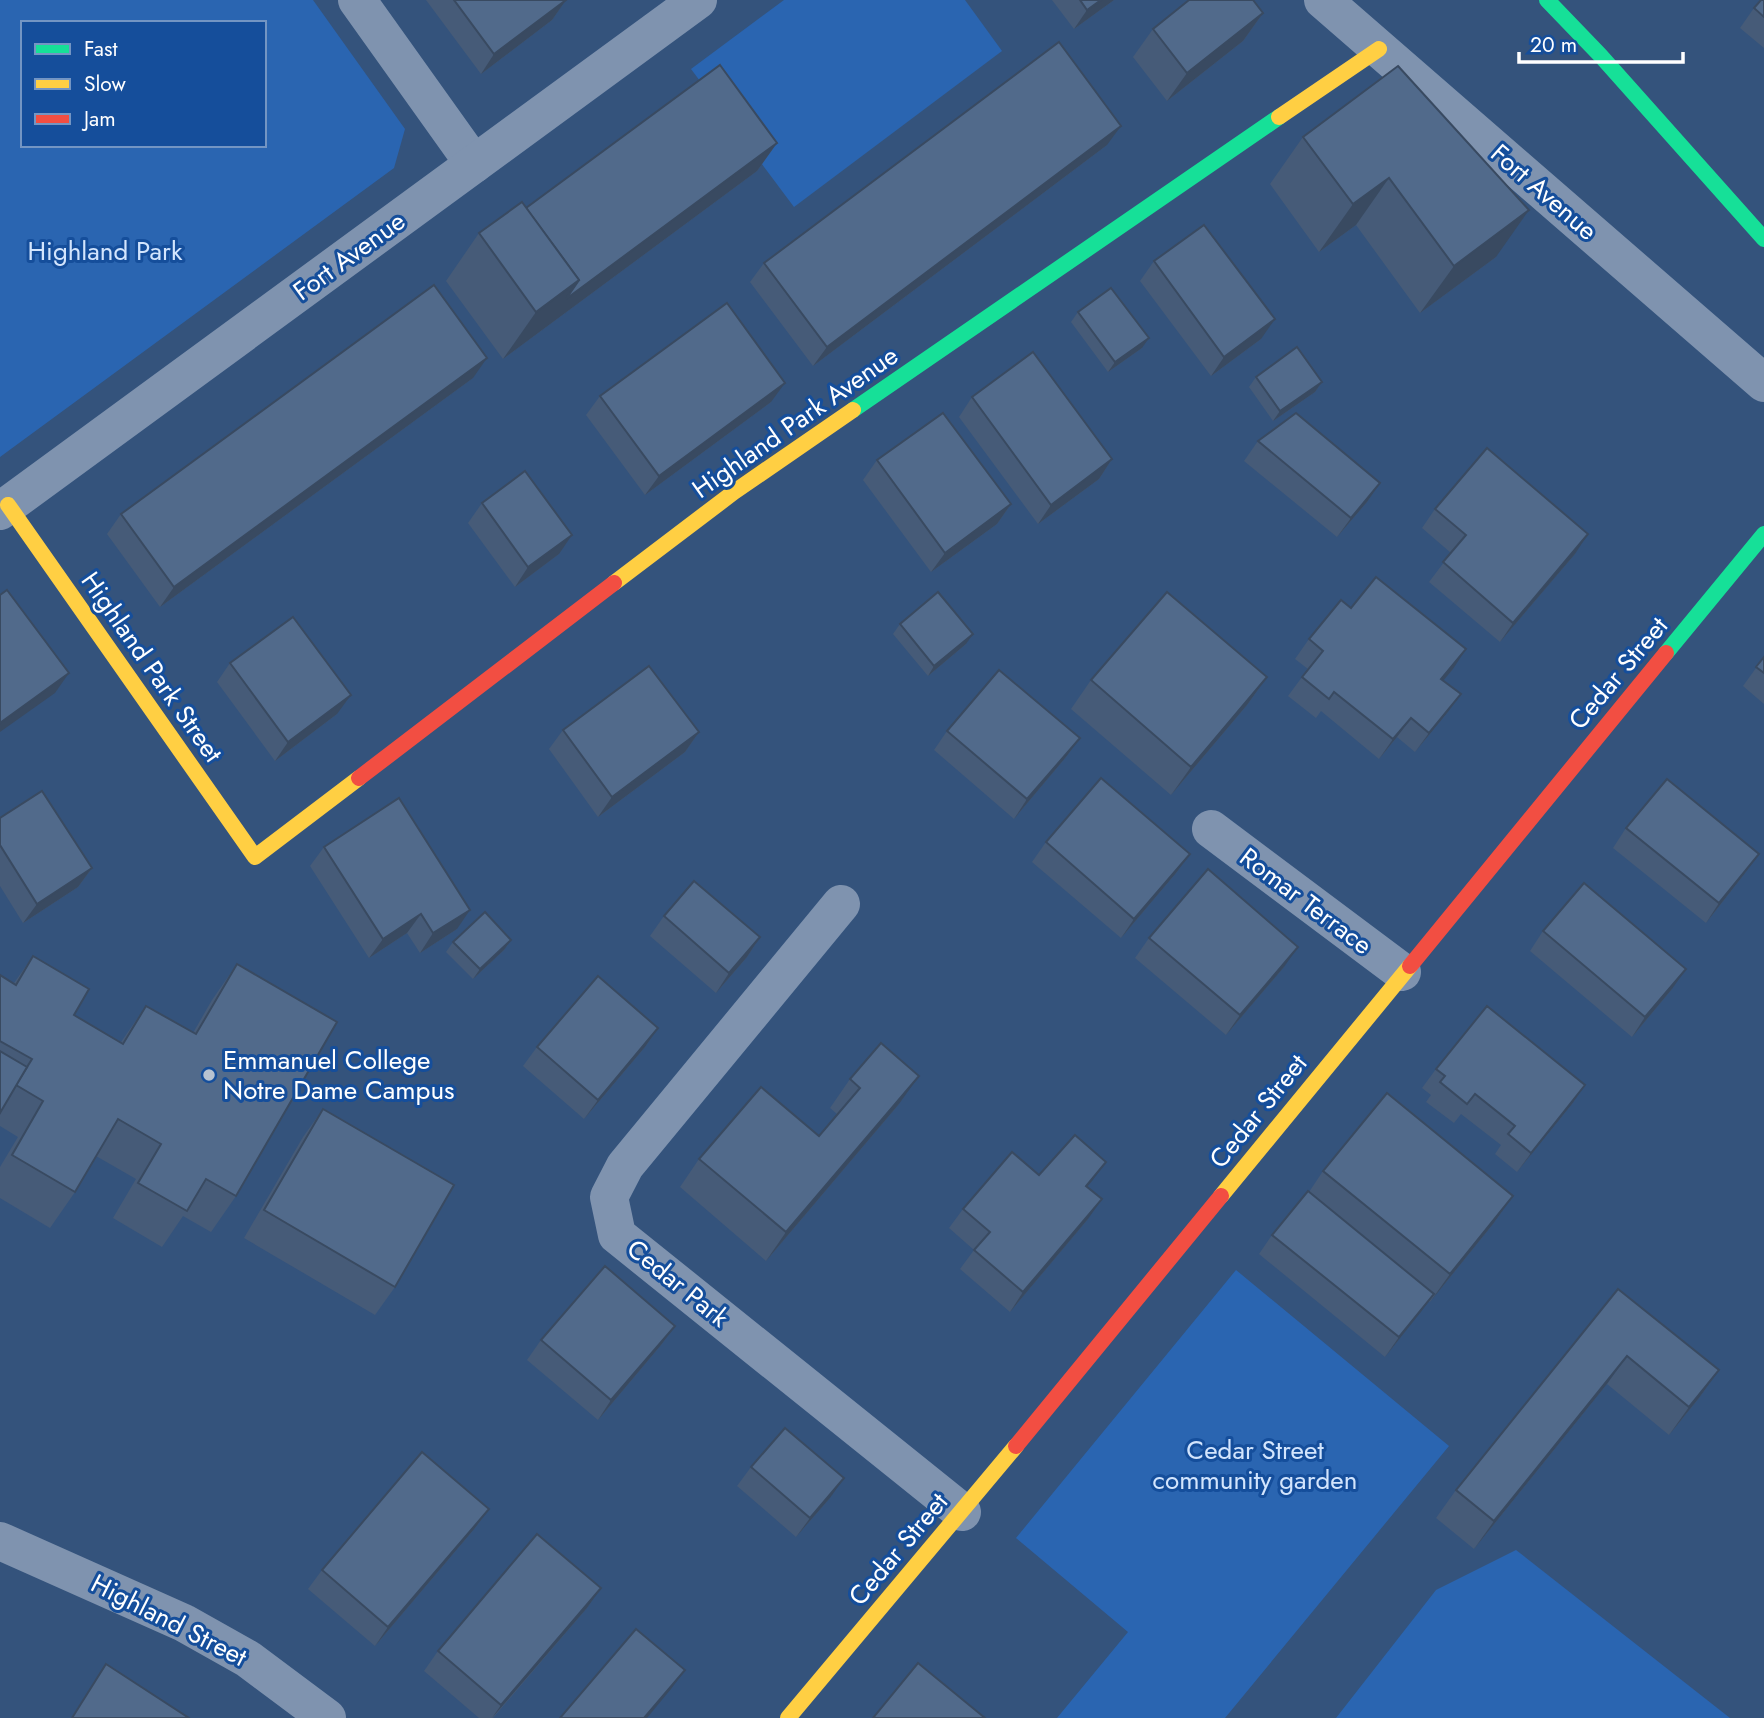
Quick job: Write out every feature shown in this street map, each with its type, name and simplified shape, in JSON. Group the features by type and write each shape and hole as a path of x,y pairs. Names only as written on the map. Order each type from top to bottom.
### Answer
{"street":[{"path":"357,0 474,164"},
{"name":"Fort Avenue","path":"4,508 698,0"},
{"name":"Fort Avenue","path":"1324,0 1764,383"},
{"path":"1547,0 1609,65 1764,239"},
{"name":"Highland Park Avenue","path":"256,857 734,492 1379,49"},
{"name":"Highland Park Street","path":"4,508 256,857"},
{"name":"Cedar Street","path":"788,1718 962,1512 1402,972 1764,534"},
{"name":"Romar Terrace","path":"1210,829 1402,972"},
{"name":"Cedar Park","path":"841,904 625,1166 609,1198 617,1235 962,1512"},
{"name":"Highland Street","path":"0,1541 184,1623 248,1659 327,1718"}],"green space":[{"name":"Highland Park","path":"0,0 313,0 405,129 394,168 0,457"},
{"path":"784,0 965,0 1002,51 794,207 691,69"},
{"name":"Cedar Street community garden","path":"1236,1270 1449,1446 1225,1718 1057,1718 1128,1632 1016,1538"},
{"path":"1516,1550 1730,1718 1336,1718 1436,1590"}],"building":[{"path":"454,0 566,0 494,54"},
{"path":"1080,0 1101,0 1087,10"},
{"path":"1189,0 1253,0 1263,13 1187,73 1153,29"},
{"path":"1764,0 1764,17 1754,8"},
{"path":"1059,42 1121,126 827,347 764,263"},
{"path":"720,65 777,143 566,299 579,280 526,208"},
{"path":"1398,66 1529,210 1454,266 1389,178 1353,204 1303,137"},
{"path":"522,202 579,280 536,312 479,233"},
{"path":"1204,225 1275,319 1224,357 1154,261"},
{"path":"434,285 487,358 174,587 121,514"},
{"path":"1111,288 1149,338 1115,362 1078,312"},
{"path":"727,303 785,383 659,476 600,396"},
{"path":"1297,347 1322,382 1280,411 1256,377"},
{"path":"1033,352 1112,459 1051,505 972,397"},
{"path":"943,413 1011,504 945,553 877,460"},
{"path":"1296,413 1380,483 1351,518 1258,441"},
{"path":"1487,448 1588,534 1513,623 1443,562 1466,535 1435,509"},
{"path":"525,471 572,535 528,567 482,503"},
{"path":"1376,577 1466,649 1441,679 1461,694 1429,733 1411,718 1393,739 1334,692 1329,699 1302,677 1323,651 1309,639 1341,600 1351,608"},
{"path":"7,590 69,673 0,723 0,595"},
{"path":"938,592 973,634 934,666 900,624"},
{"path":"1167,592 1267,677 1191,767 1091,680"},
{"path":"293,617 351,695 288,742 230,663"},
{"path":"1764,657 1764,673 1756,667"},
{"path":"649,666 699,732 612,797 563,730"},
{"path":"999,670 1080,738 1027,799 947,731"},
{"path":"1101,778 1190,854 1134,919 1046,842"},
{"path":"1667,779 1759,854 1719,903 1626,828"},
{"path":"42,791 92,868 37,904 0,845 0,818"},
{"path":"399,798 470,910 433,933 421,914 383,939 324,847"},
{"path":"1208,869 1298,947 1240,1015 1149,938"},
{"path":"694,881 760,937 729,973 664,916"},
{"path":"1584,883 1686,969 1645,1017 1543,931"},
{"path":"485,912 511,940 480,969 453,942"},
{"path":"33,956 89,989 74,1015 123,1044 146,1006 196,1034 237,964 337,1022 236,1196 206,1179 187,1211 138,1183 161,1144 118,1119 75,1192 12,1155 43,1101 16,1085 32,1059 0,1041 0,975 16,985"},
{"path":"598,976 658,1028 598,1100 537,1047"},
{"path":"1487,1006 1585,1085 1531,1153 1508,1134 1515,1126 1475,1094 1467,1104 1440,1082 1445,1076 1436,1069"},
{"path":"881,1043 919,1076 786,1232 699,1159 761,1087 819,1136 860,1088 850,1079"},
{"path":"0,1051 27,1067 0,1113"},
{"path":"1387,1093 1513,1196 1450,1274 1323,1171"},
{"path":"323,1109 454,1185 395,1287 264,1210"},
{"path":"1075,1135 1106,1162 1086,1186 1102,1199 1023,1292 974,1250 990,1232 963,1209 1012,1152 1039,1175"},
{"path":"1308,1191 1434,1294 1399,1337 1272,1235"},
{"path":"605,1266 675,1326 611,1400 541,1340"},
{"path":"1618,1289 1719,1370 1689,1407 1627,1356 1494,1521 1456,1490"},
{"path":"785,1428 844,1478 810,1518 751,1467"},
{"path":"422,1452 489,1509 388,1627 322,1570"},
{"path":"537,1534 601,1588 501,1705 438,1651"},
{"path":"636,1629 685,1670 644,1718 560,1718"},
{"path":"918,1663 985,1718 873,1718"},
{"path":"106,1664 189,1718 72,1718"}],"traffic: fast":[{"path":"1547,0 1600,55 1764,239"},
{"path":"853,410 1279,117"},
{"path":"1666,653 1764,534"}],"traffic: slow":[{"path":"1279,117 1379,49"},
{"path":"614,583 734,492 853,410"},
{"path":"8,505 255,857 359,778"},
{"path":"1221,1196 1410,966"},
{"path":"788,1718 1016,1446"}],"traffic: jam":[{"path":"359,778 614,583"},
{"path":"1410,966 1666,653"},
{"path":"1016,1446 1221,1196"}],"place":[{"name":"Emmanuel College Notre Dame Campus","path":"209,1075"}]}
